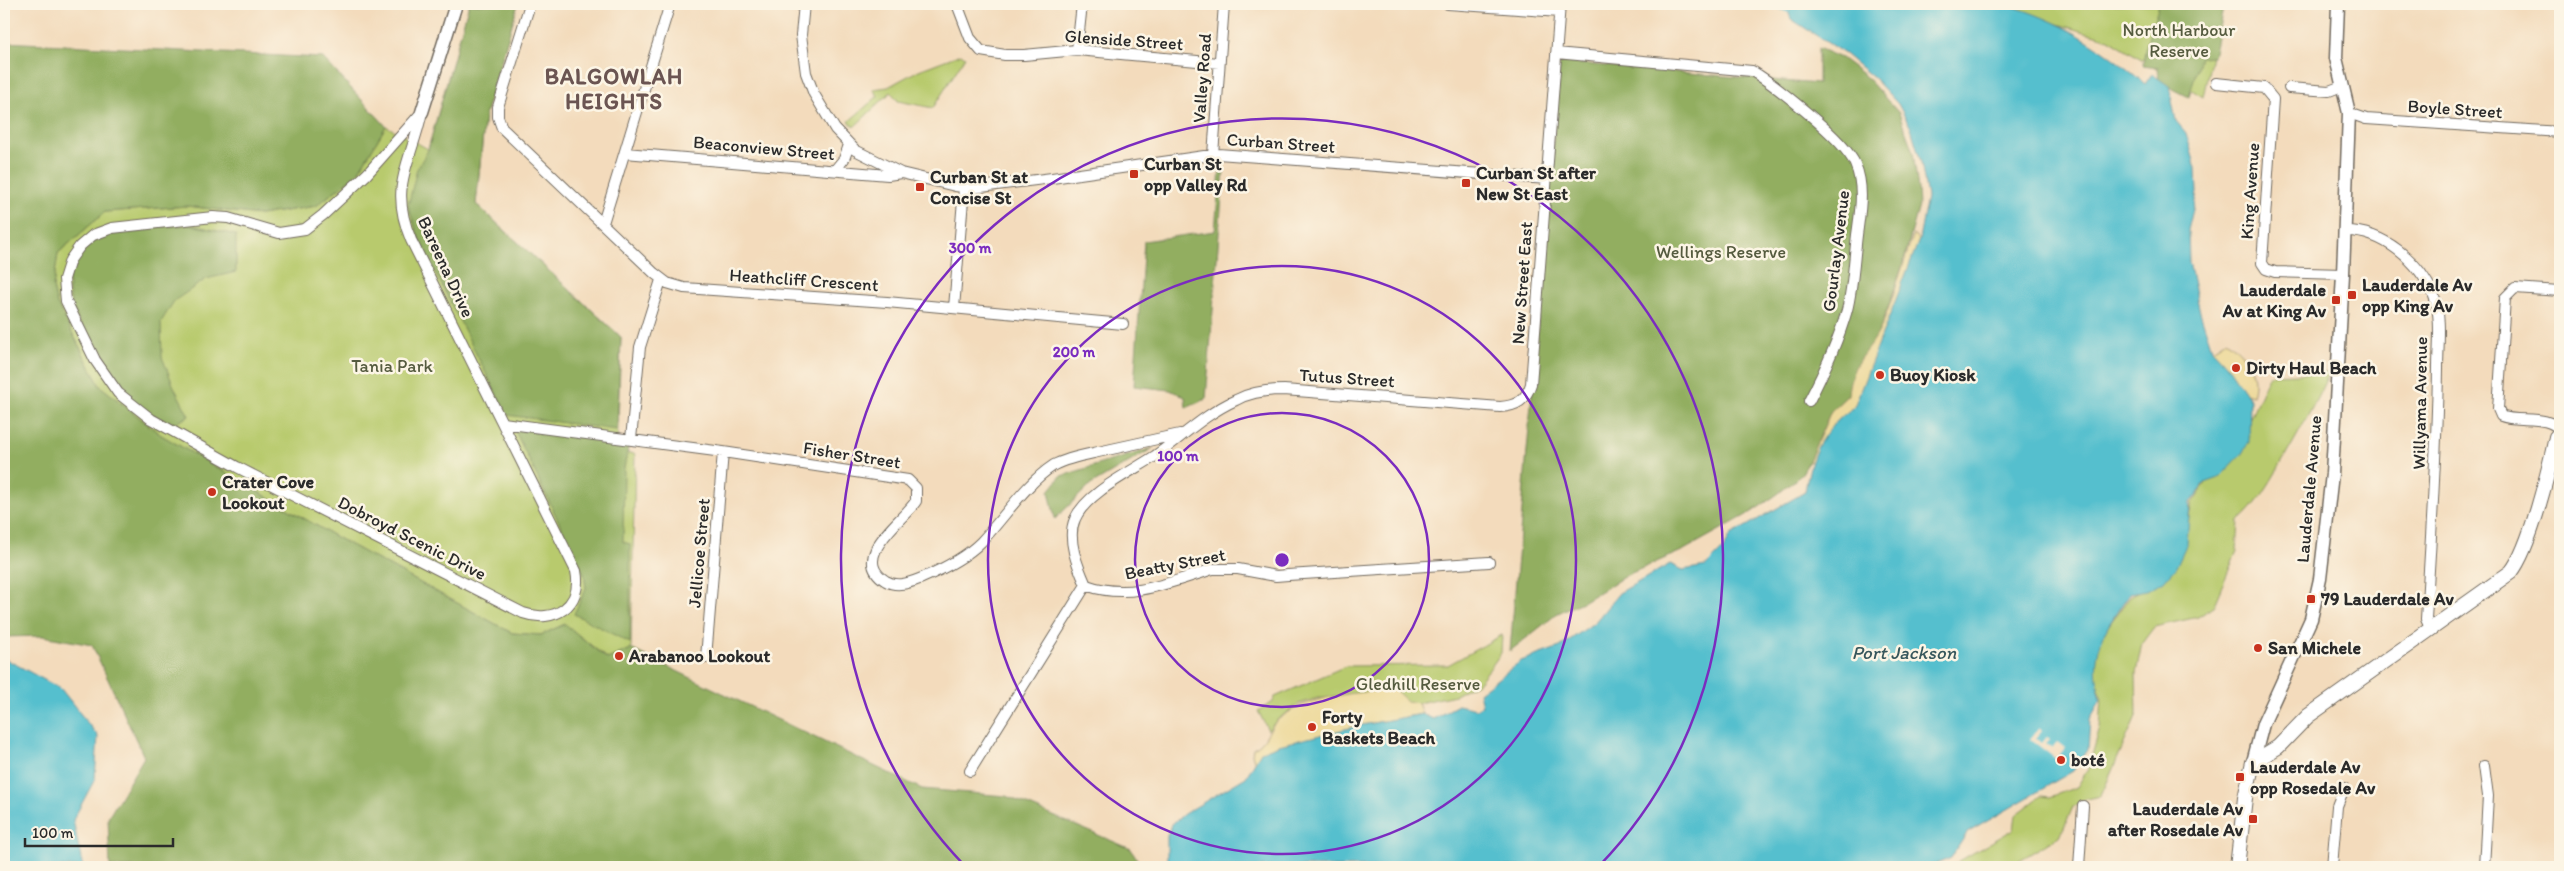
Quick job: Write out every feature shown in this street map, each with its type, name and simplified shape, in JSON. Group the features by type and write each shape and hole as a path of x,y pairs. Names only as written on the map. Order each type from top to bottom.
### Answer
{"main road":[{"path":"2253,762 2278,747 2308,716 2511,572 2518,564 2527,541 2556,437 2560,432"},
{"name":"Lauderdale Avenue","path":"2237,867 2245,798 2253,762"}],"street":[{"name":"Bareena Drive","path":"456,4 410,152 400,192 402,215 406,228 503,423"},
{"name":"Heathcliff Crescent","path":"530,4 498,112 502,128 661,280 684,288 954,308 1123,324"},
{"path":"603,223 670,4"},
{"name":"Curban Street","path":"804,4 801,35 806,73 822,110 849,145 901,173 964,188 1052,178 1213,155 1547,179"},
{"path":"1077,50 1082,4"},
{"name":"Valley Road","path":"1213,155 1218,63 1224,4"},
{"path":"1448,4 1559,8"},
{"path":"2338,4 2336,58 2348,107"},
{"name":"Glenside Street","path":"958,8 970,38 981,51 1005,55 1024,55 1077,50 1218,63"},
{"name":"New Street East","path":"1518,403 1527,396 1531,384 1559,8"},
{"name":"Gourlay Avenue","path":"1556,53 1752,71 1767,80 1826,131 1855,164 1861,185 1861,205 1847,309 1830,358 1809,401"},
{"name":"King Avenue","path":"2216,83 2264,88 2272,99 2262,263 2266,269 2276,272 2344,274"},
{"path":"2290,88 2329,91 2342,86"},
{"name":"Lauderdale Avenue","path":"2253,762 2263,724 2316,603 2332,474 2344,274 2348,107"},
{"name":"Boyle Street","path":"2348,107 2366,119 2560,132"},
{"name":"Dobroyd Scenic Drive","path":"422,112 394,145 323,215 298,231 273,232 236,220 213,217 122,227 92,235 75,251 66,269 64,290 70,311 110,382 118,394 140,412 237,467 522,613 539,618 554,616 567,606 575,594 576,570 503,423"},
{"path":"394,145 405,141 409,144 410,152"},
{"path":"835,170 844,159 849,145"},
{"name":"Beaconview Street","path":"625,153 888,175 901,173"},
{"path":"954,308 964,188"},
{"name":"Willyama Avenue","path":"2344,231 2365,234 2382,240 2398,250 2418,268 2435,298 2438,324 2437,431 2426,619 2430,628"},
{"path":"631,439 640,347 661,280"},
{"path":"2560,291 2515,288 2505,298 2498,409 2501,416 2508,419 2549,422 2556,425 2560,432"},
{"name":"Tutus Street","path":"1183,433 1237,399 1271,390 1500,407 1518,403"},
{"name":"Fisher Street","path":"503,423 891,476 912,482 917,492 916,501 881,538 874,554 876,567 882,578 887,582 899,584 928,576 966,555 979,544 1037,480 1060,462 1183,433"},
{"path":"970,771 1086,585 1077,562 1072,533 1074,520 1081,508 1156,455 1183,433"},
{"name":"Jellicoe Street","path":"706,658 724,452"},
{"name":"Beatty Street","path":"1086,585 1097,589 1128,592 1143,590 1213,569 1224,568 1288,576 1489,562"},
{"path":"2484,766 2488,796 2484,867"},
{"path":"2332,867 2337,806 2344,788"},
{"path":"2079,867 2083,806"}],"green space":[{"name":"Tania Park","path":"469,4 518,4 485,115 476,204 621,337 617,451 635,454 631,649 608,659 565,624 541,635 512,633 336,537 161,435 100,386 57,304 53,287 58,253 105,212 187,206 260,215 316,206 357,174 386,126 428,149"},
{"path":"469,4 518,4 485,115 476,204 621,337 617,430 507,415 421,244 408,206 417,169 428,150"},
{"name":"North Harbour Reserve","path":"1989,4 2223,4 2203,97 2109,39"},
{"path":"2159,4 2224,4 2213,56 2200,57 2189,97 2159,82 2158,67 2143,65 2145,49"},
{"path":"4,42 323,58 386,126 357,174 316,206 260,215 187,206 105,212 58,253 53,287 57,304 100,386 161,435 336,537 512,633 541,635 565,624 607,659 631,649 922,789 1006,796 1131,849 1142,867 110,867 108,818 144,757 92,645 43,636 4,637"},
{"name":"Wellings Reserve","path":"1818,48 1841,58 1865,76 1899,113 1913,152 1918,189 1919,205 1903,264 1882,325 1848,395 1831,411 1801,475 1779,493 1752,512 1684,550 1627,575 1584,601 1558,613 1510,651 1560,62 1818,84"},
{"path":"961,54 965,57 933,108 898,101 891,92 854,127 849,121 878,96 873,89 888,87 919,70"},
{"path":"1220,170 1224,170 1206,399 1186,408 1185,397 1170,390 1134,386 1144,241 1215,231"},
{"path":"192,225 236,235 236,272 206,279 174,301 161,322 162,357 174,387 189,416 172,425 133,401 121,391 109,375 85,334 74,310 69,291 69,273 74,257 82,247 95,239 128,230"},
{"path":"2329,373 2307,418 2268,486 2258,501 2239,521 2237,551 2213,607 2198,617 2154,627 2142,643 2136,673 2137,714 2101,796 2086,799 2073,807 2060,836 2008,867 1949,867 2014,829 2016,815 2041,796 2050,797 2077,787 2088,769 2100,728 2102,697 2094,676 2093,658 2106,629 2130,596 2167,577 2181,554 2192,503 2248,422 2269,375"},
{"path":"519,428 629,443 624,468 623,542 630,544 630,643 574,614 586,588 584,574 516,433"},
{"path":"1153,448 1089,486 1055,519 1049,491 1061,476"},
{"name":"Gledhill Reserve","path":"1502,635 1501,653 1491,667 1479,682 1455,695 1418,703 1318,698 1299,704 1278,719 1268,730 1258,711 1273,702 1275,697 1346,666 1448,665"}],"sand":[{"path":"1913,235 1919,240 1887,359 1816,464 1809,461 1831,411 1848,395 1853,372 1883,323"},
{"name":"Dirty Haul Beach","path":"2226,340 2244,357 2252,371 2254,387 2252,395 2244,393 2211,350"},
{"name":"Forty Baskets Beach","path":"1394,689 1407,701 1418,703 1422,714 1362,725 1262,752 1255,764 1252,754 1253,748 1258,746 1265,738 1276,721 1293,710 1320,699"}],"water":[{"name":"Port Jackson","path":"1797,4 2004,4 2025,10 2062,26 2096,46 2145,84 2152,74 2169,86 2176,121 2186,133 2196,168 2197,193 2188,230 2189,262 2200,312 2212,349 2226,364 2250,400 2249,442 2241,455 2219,478 2205,483 2190,503 2187,543 2176,567 2164,581 2147,590 2130,593 2106,631 2101,643 2096,668 2101,699 2090,719 2088,750 2073,771 1967,833 1951,858 1931,866 1170,867 1167,861 1167,835 1172,824 1184,814 1246,777 1261,752 1279,745 1362,725 1422,714 1433,719 1458,705 1476,709 1482,705 1479,693 1521,661 1560,647 1595,622 1619,593 1670,564 1683,570 1706,566 1724,548 1731,535 1805,492 1814,454 1819,444 1833,425 1854,407 1919,240 1927,197 1921,162 1911,128 1898,104 1875,79 1845,54 1791,19 1788,11"},
{"path":"4,658 61,689 98,736 95,779 73,820 83,867 4,867"}],"pier":[{"path":"2039,728 2042,731 2036,738 2042,743 2047,737 2050,739 2046,743 2052,748 2057,742 2065,748 2056,759 2030,739"}],"waterway":[{"path":"1771,4 1788,11"}],"place":[{"name":"Curban St opp Valley Rd","path":"1134,174"},
{"name":"Curban St after New St East","path":"1466,183"},
{"name":"Curban St at Concise St","path":"920,187"},
{"name":"Lauderdale Av opp King Av","path":"2352,295"},
{"name":"Lauderdale Av at King Av","path":"2336,300"},
{"name":"Dirty Haul Beach","path":"2236,368"},
{"name":"Buoy Kiosk","path":"1880,375"},
{"name":"Crater Cove Lookout","path":"212,492"},
{"name":"79 Lauderdale Av","path":"2311,599"},
{"name":"San Michele","path":"2258,648"},
{"name":"Arabanoo Lookout","path":"619,656"},
{"name":"Forty Baskets Beach","path":"1312,727"},
{"name":"boté","path":"2061,760"},
{"name":"Lauderdale Av opp Rosedale Av","path":"2240,777"},
{"name":"Lauderdale Av after Rosedale Av","path":"2253,819"}],"district":[{"name":"BALGOWLAH HEIGHTS","path":"614,88"}]}
